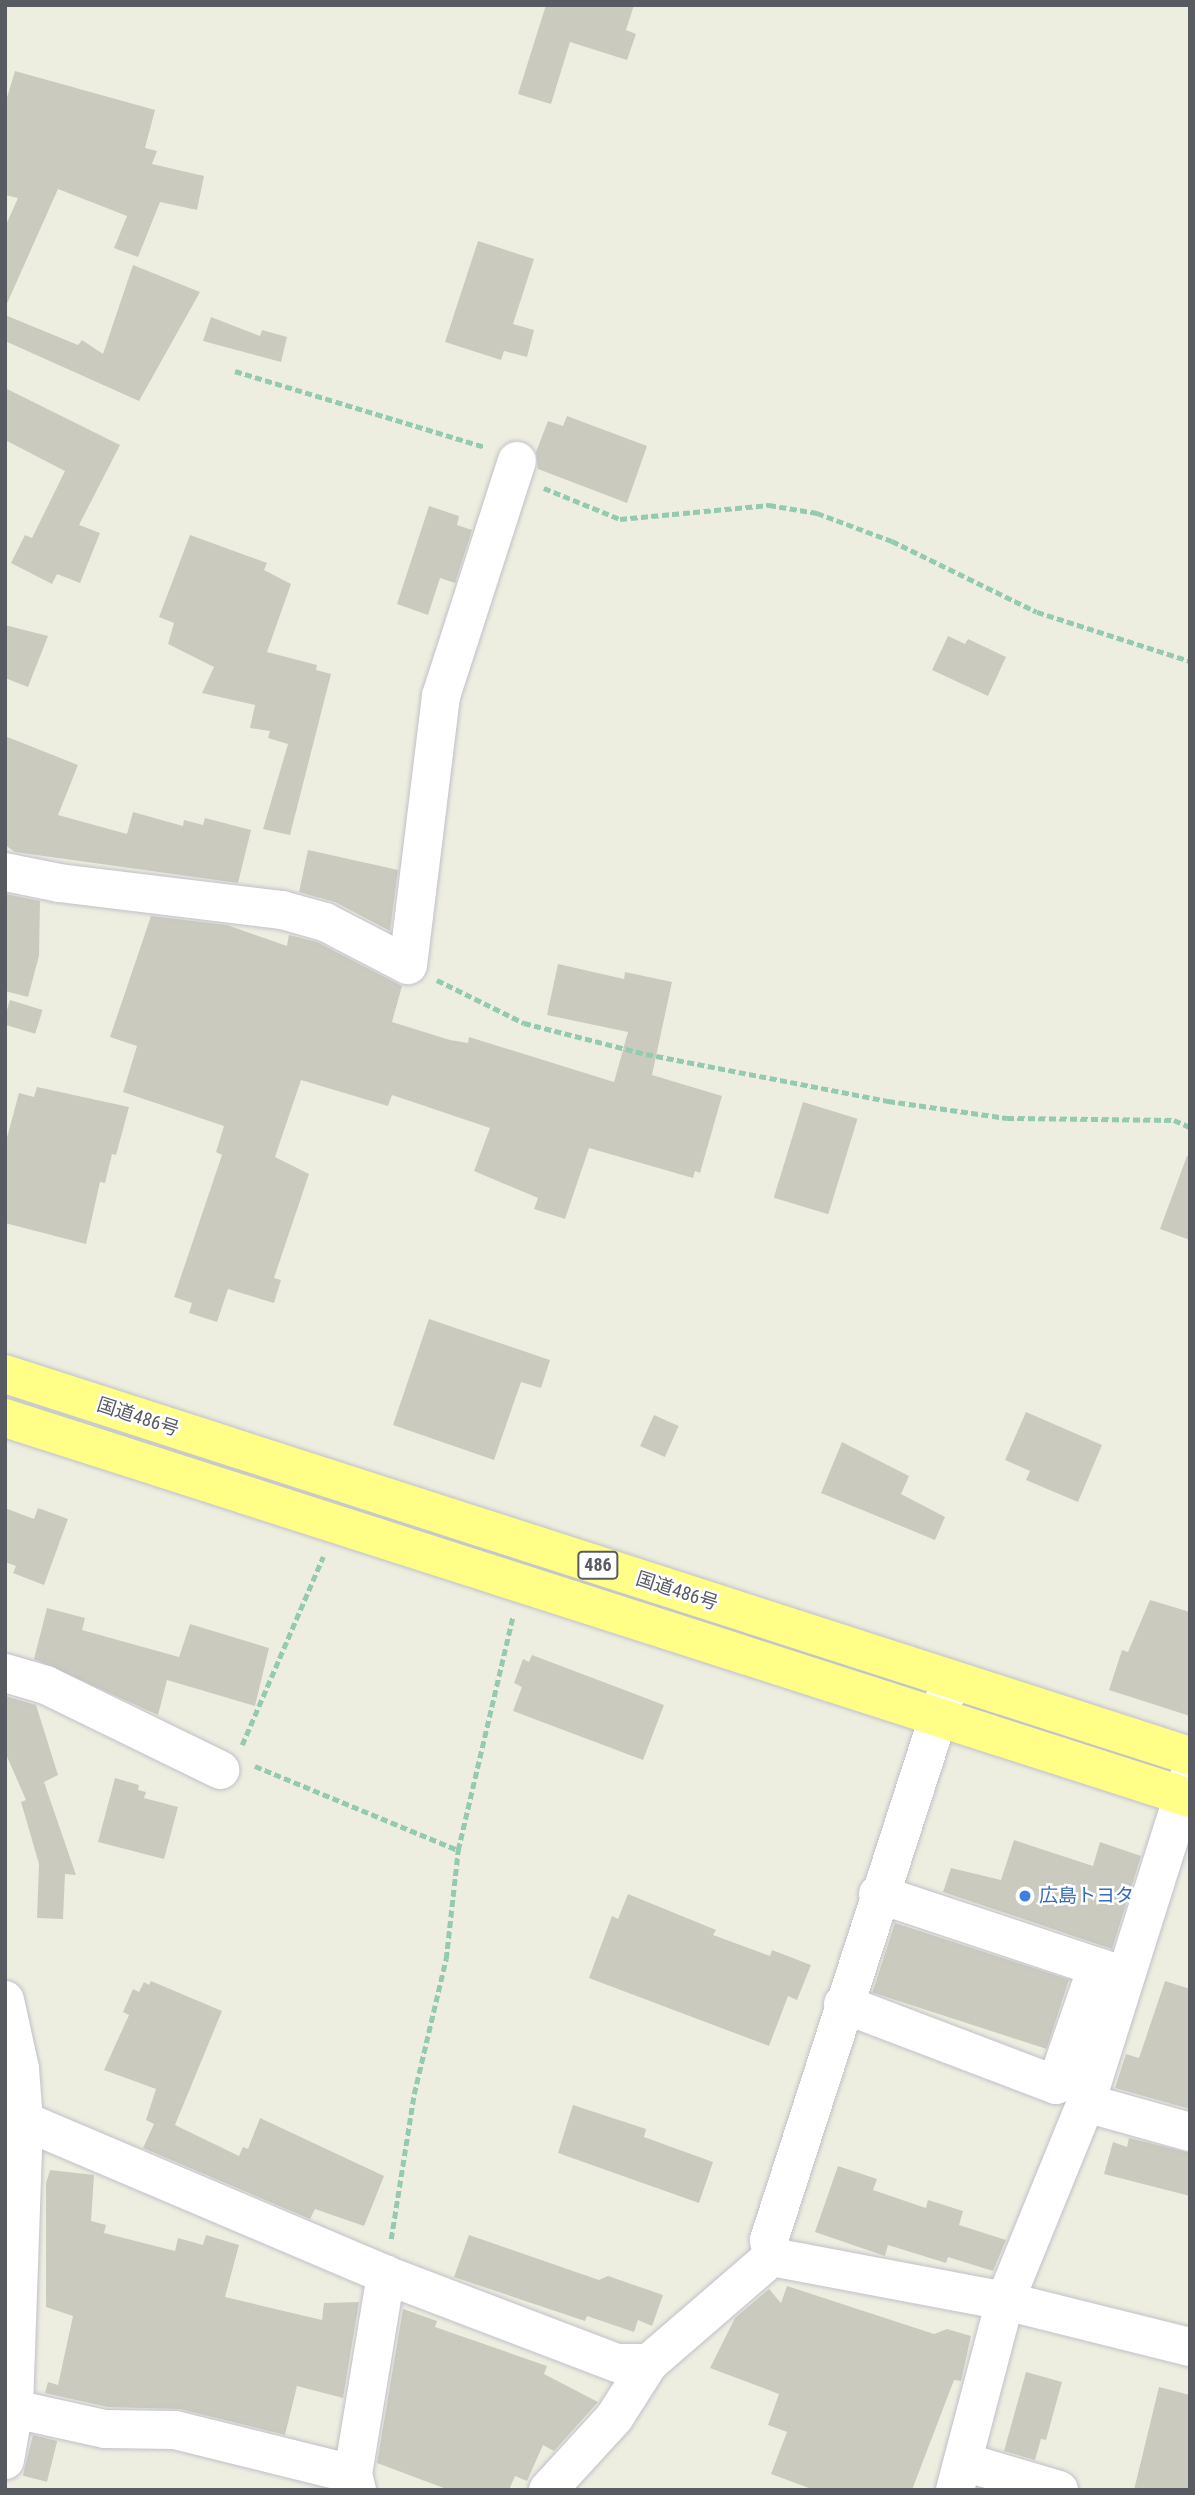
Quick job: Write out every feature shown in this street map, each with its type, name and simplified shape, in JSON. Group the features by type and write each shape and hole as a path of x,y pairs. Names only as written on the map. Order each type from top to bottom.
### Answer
{"highway":[{"name":"国道486号","path":"5,1374 1190,1756"},
{"name":"国道486号","path":"5,1418 521,1581 937,1717 1188,1790"}],"street":[{"path":"5,872 59,883 282,910 325,922 408,965 441,696 517,461"},
{"path":"5,1673 47,1685 227,1764"},
{"path":"772,2257 769,2239 878,1894 951,1679"},
{"path":"843,2004 1056,2085 1112,1972 1188,1790"},
{"path":"878,1894 1112,1972"},
{"path":"1059,2490 960,2476 1005,2301 1086,2103 1112,1972"},
{"path":"5,2000 20,2069 24,2121 14,2409 5,2460"},
{"path":"1086,2103 1190,2132"},
{"path":"24,2121 386,2275 617,2363 649,2363"},
{"path":"772,2257 1005,2301 1190,2347"},
{"path":"548,2490 614,2418 649,2363 772,2257"},
{"path":"14,2409 105,2429 175,2430 355,2482 386,2275"}],"path":[{"path":"235,371 503,452 517,461 531,482 620,519 769,505 817,513 892,541 1037,612 1190,662"},
{"path":"408,965 524,1023 646,1054 888,1101 994,1116 1174,1120 1190,1127"},
{"path":"337,1524 251,1731 227,1764 458,1850"},
{"path":"386,2275 414,2094 446,1959 458,1850 521,1581"}],"building":[{"path":"546,5 634,5 626,30 636,34 627,60 570,42 551,104 518,94"},
{"path":"15,71 155,110 145,148 157,151 152,164 204,176 197,210 160,202 138,257 114,248 127,216 58,189 5,308 5,227 18,198 5,195 5,104"},
{"path":"478,241 534,259 513,324 534,330 527,357 504,351 501,360 445,342"},
{"path":"133,265 200,292 139,401 5,341 5,315 78,345 82,340 103,354"},
{"path":"211,317 260,336 262,330 287,337 281,362 203,341"},
{"path":"5,388 120,445 79,525 100,533 80,583 57,574 52,584 11,563 25,535 32,538 65,471 5,440"},
{"path":"567,416 647,446 627,503 538,469 536,452 548,421 563,426"},
{"path":"429,506 459,516 457,525 472,530 455,583 440,578 428,615 397,604"},
{"path":"190,535 267,563 264,570 291,584 267,652 317,665 316,670 331,674 290,835 263,829 288,744 268,738 270,731 250,728 255,705 202,693 214,667 168,644 174,623 159,617"},
{"path":"5,625 48,636 28,687 5,678"},
{"path":"948,636 965,644 968,639 1006,657 988,696 932,670"},
{"path":"5,736 78,765 58,815 127,834 133,812 183,826 184,820 203,825 205,818 251,830 238,883 15,852 5,845"},
{"path":"308,850 398,870 390,931 335,902 299,892"},
{"path":"5,894 40,901 39,956 28,997 5,991"},
{"path":"151,916 227,925 287,946 289,935 317,942 402,986 392,1022 450,1040 468,1043 469,1037 614,1082 628,1032 547,1015 558,964 624,979 625,972 672,982 652,1075 722,1096 700,1173 695,1171 693,1178 589,1148 565,1219 534,1209 538,1198 474,1171 490,1128 392,1095 388,1106 301,1080 275,1157 309,1174 274,1278 281,1280 274,1303 228,1289 217,1322 189,1313 192,1303 174,1297 222,1155 216,1152 224,1126 123,1092 137,1046 110,1037"},
{"path":"10,1000 43,1010 35,1034 5,1025"},
{"path":"37,1087 129,1107 116,1155 112,1154 105,1183 100,1182 86,1244 5,1223 5,1145 19,1093 34,1097"},
{"path":"803,1102 858,1119 828,1214 774,1198"},
{"path":"1187,1156 1190,1156 1190,1240 1160,1229"},
{"path":"429,1319 550,1360 541,1388 521,1382 494,1460 393,1425"},
{"path":"1026,1412 1102,1445 1078,1502 1026,1480 1030,1471 1005,1460"},
{"path":"654,1415 679,1426 665,1457 640,1446"},
{"path":"842,1442 909,1476 901,1494 945,1517 935,1540 821,1493"},
{"path":"5,1508 34,1519 38,1508 68,1519 44,1585 13,1573 16,1566 5,1562"},
{"path":"1150,1600 1190,1612 1190,1716 1109,1690 1122,1650 1128,1652"},
{"path":"47,1608 85,1618 82,1630 179,1657 190,1624 269,1648 255,1706 167,1680 158,1715 34,1659"},
{"path":"532,1655 664,1705 643,1760 513,1711 522,1687 514,1683 523,1659 529,1662"},
{"path":"5,1696 36,1705 58,1775 44,1782 76,1875 65,1874 63,1919 37,1918 39,1864 21,1802 26,1800 5,1752"},
{"path":"115,1778 139,1785 138,1790 146,1792 144,1798 178,1807 164,1859 98,1842"},
{"path":"1014,1840 1093,1866 1100,1842 1141,1856 1112,1949 943,1892 951,1868 1001,1880"},
{"path":"628,1894 716,1930 713,1935 770,1956 772,1950 811,1965 797,2000 788,1996 769,2046 589,1978 612,1916 618,1919"},
{"path":"895,1923 1069,1980 1046,2049 872,1992"},
{"path":"151,1981 222,2011 175,2125 239,2156 243,2147 248,2149 260,2118 384,2176 364,2226 315,2209 310,2219 143,2148 154,2124 146,2120 156,2089 104,2070 129,2015 123,2012 133,1989 139,1992 144,1982 149,1985"},
{"path":"1165,1981 1190,1989 1190,2109 1115,2088 1126,2054 1139,2058"},
{"path":"573,2105 646,2129 644,2137 713,2162 699,2203 558,2153"},
{"path":"1129,2138 1190,2153 1190,2196 1104,2174 1113,2142 1127,2147"},
{"path":"838,2166 877,2179 873,2190 926,2208 928,2200 963,2211 959,2225 1006,2240 993,2271 948,2257 946,2263 888,2245 885,2256 815,2232"},
{"path":"50,2170 94,2175 91,2221 106,2225 104,2233 175,2251 178,2238 203,2245 206,2235 239,2245 225,2297 322,2320 324,2303 359,2302 343,2398 297,2386 285,2435 180,2409 108,2407 45,2393 48,2382 58,2385 73,2316 46,2307 46,2183"},
{"path":"469,2235 599,2280 608,2276 663,2295 652,2326 638,2320 634,2332 587,2316 585,2321 454,2277"},
{"path":"787,2286 934,2334 947,2329 971,2336 961,2381 954,2380 912,2490 814,2490 771,2474 787,2432 768,2425 779,2394 710,2368 735,2318 769,2289 781,2303"},
{"path":"403,2309 437,2321 435,2327 547,2366 544,2374 598,2402 554,2451 543,2445 527,2481 515,2476 509,2490 449,2490 377,2463"},
{"path":"1026,2372 1062,2382 1046,2440 1041,2439 1035,2460 1004,2451"},
{"path":"1159,2387 1190,2395 1190,2490 1134,2490"},
{"path":"33,2435 57,2441 47,2482 23,2476"}],"place":[{"name":"広島トヨタ","path":"1025,1896"}]}
